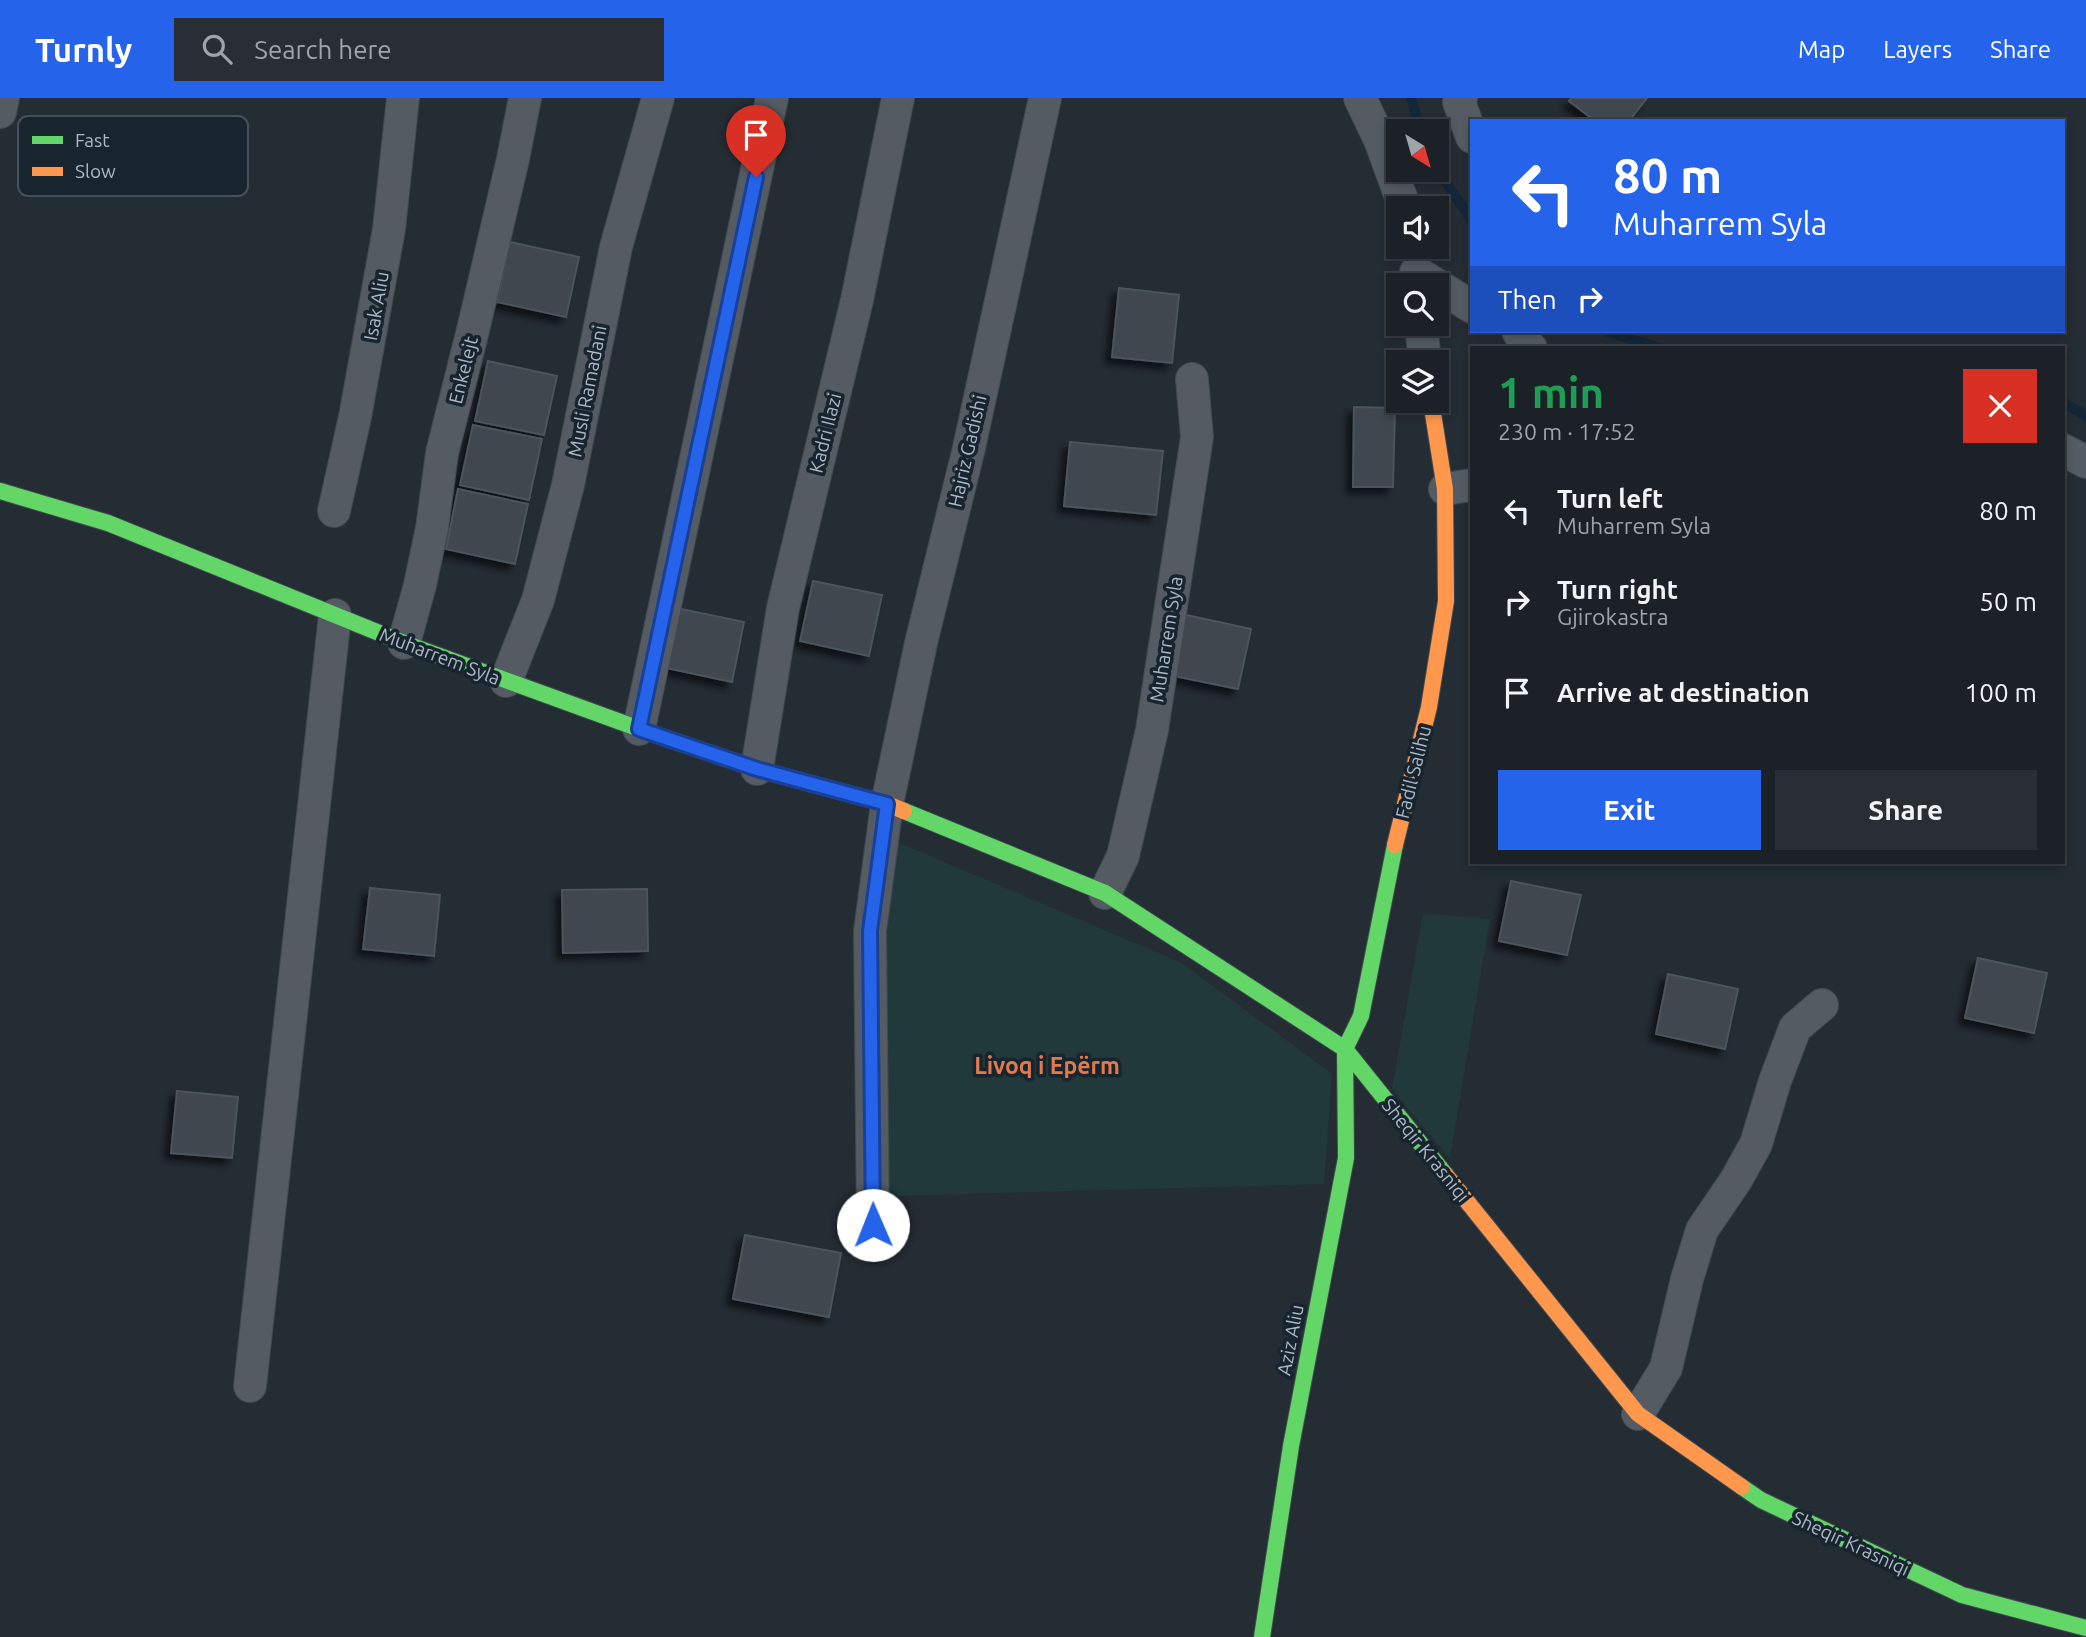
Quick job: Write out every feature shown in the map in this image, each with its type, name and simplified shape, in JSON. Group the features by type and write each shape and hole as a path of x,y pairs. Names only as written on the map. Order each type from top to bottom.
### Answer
{"street":[{"path":"0,112 3,98"},
{"name":"Isak Aliu","path":"334,511 355,417 389,229 403,98"},
{"name":"Enkelejt","path":"404,643 432,528 442,453 513,159 525,98"},
{"name":"Musli Ramadani","path":"506,681 538,600 568,485 616,247 657,98"},
{"path":"639,729 772,98"},
{"name":"Kadri Ilazi","path":"757,769 783,608 858,300 898,98"},
{"name":"Hajriz Gadishi","path":"887,804 1045,98"},
{"path":"1360,98 1380,140 1401,196"},
{"path":"1461,98 1459,102 1470,132"},
{"path":"1415,268 1470,306"},
{"name":"Muharrem Syla","path":"1105,893 1123,856 1152,730 1197,437 1192,379"},
{"name":"Fadil Salihu","path":"1345,1049 1361,1016 1389,868 1429,707 1446,601 1458,487 1435,413"},
{"path":"2065,451 2086,462"},
{"name":"Muharrem Syla","path":"0,491 108,523 404,643 639,729 757,769 887,804 1105,893 1345,1049"},
{"path":"250,1386 335,615"},
{"path":"873,1225 870,931 887,804"},
{"path":"1638,1414 1666,1367 1702,1230 1736,1180 1756,1144 1795,1028 1822,1005"},
{"name":"Sheqir Krasniqi","path":"1345,1049 1638,1414 1761,1500 1962,1595 2086,1628"},
{"name":"Aziz Aliu","path":"1262,1637 1291,1446 1346,1158 1345,1049"}],"green space":[{"path":"890,839 1182,963 1332,1074 1324,1184 889,1196 881,976"},
{"path":"1423,913 1490,919 1450,1159 1392,1089"}],"building":[{"path":"1571,98 1647,98 1631,119 1592,119 1569,101"},
{"path":"510,242 579,257 566,317 497,302"},
{"path":"1119,288 1179,295 1172,363 1112,357"},
{"path":"488,361 557,376 544,435 475,421"},
{"path":"1354,407 1386,408 1386,413 1395,413 1393,487 1353,487"},
{"path":"473,425 542,439 529,500 460,485"},
{"path":"1070,442 1163,451 1156,515 1064,506"},
{"path":"458,489 528,504 515,564 446,549"},
{"path":"813,581 882,595 869,656 800,641"},
{"path":"676,608 744,622 732,682 662,667"},
{"path":"1182,614 1251,629 1238,689 1169,675"},
{"path":"1511,881 1581,895 1567,955 1499,941"},
{"path":"370,888 440,895 434,956 363,949"},
{"path":"647,889 648,951 563,953 562,890"},
{"path":"1978,958 2047,973 2034,1033 1965,1018"},
{"path":"1668,974 1738,989 1725,1049 1656,1034"},
{"path":"177,1091 238,1097 232,1158 171,1153"},
{"path":"745,1235 841,1253 829,1317 733,1299"}],"waterway":[{"path":"1411,98 1417,119"},
{"path":"1446,182 1470,218"},
{"path":"1611,333 1654,346"},
{"path":"2065,403 2086,416"}],"traffic: fast":[{"path":"0,491 108,523 404,643 659,736"},
{"path":"904,811 1105,893 1345,1049 1445,1174"},
{"path":"1262,1637 1291,1446 1346,1158 1345,1049 1361,1016 1395,845"},
{"path":"1742,1487 1761,1500 1962,1595 2086,1628"}],"traffic: slow":[{"path":"1395,845 1429,707 1446,601 1445,489 1433,413"},
{"path":"659,736 757,769 904,811"},
{"path":"1445,1174 1638,1414 1742,1487"}],"district":[{"name":"Livoq i Epërm","path":"1047,1066"}],"route":[{"path":"756,177 639,729 757,769 887,804 870,931 873,1225"}]}
